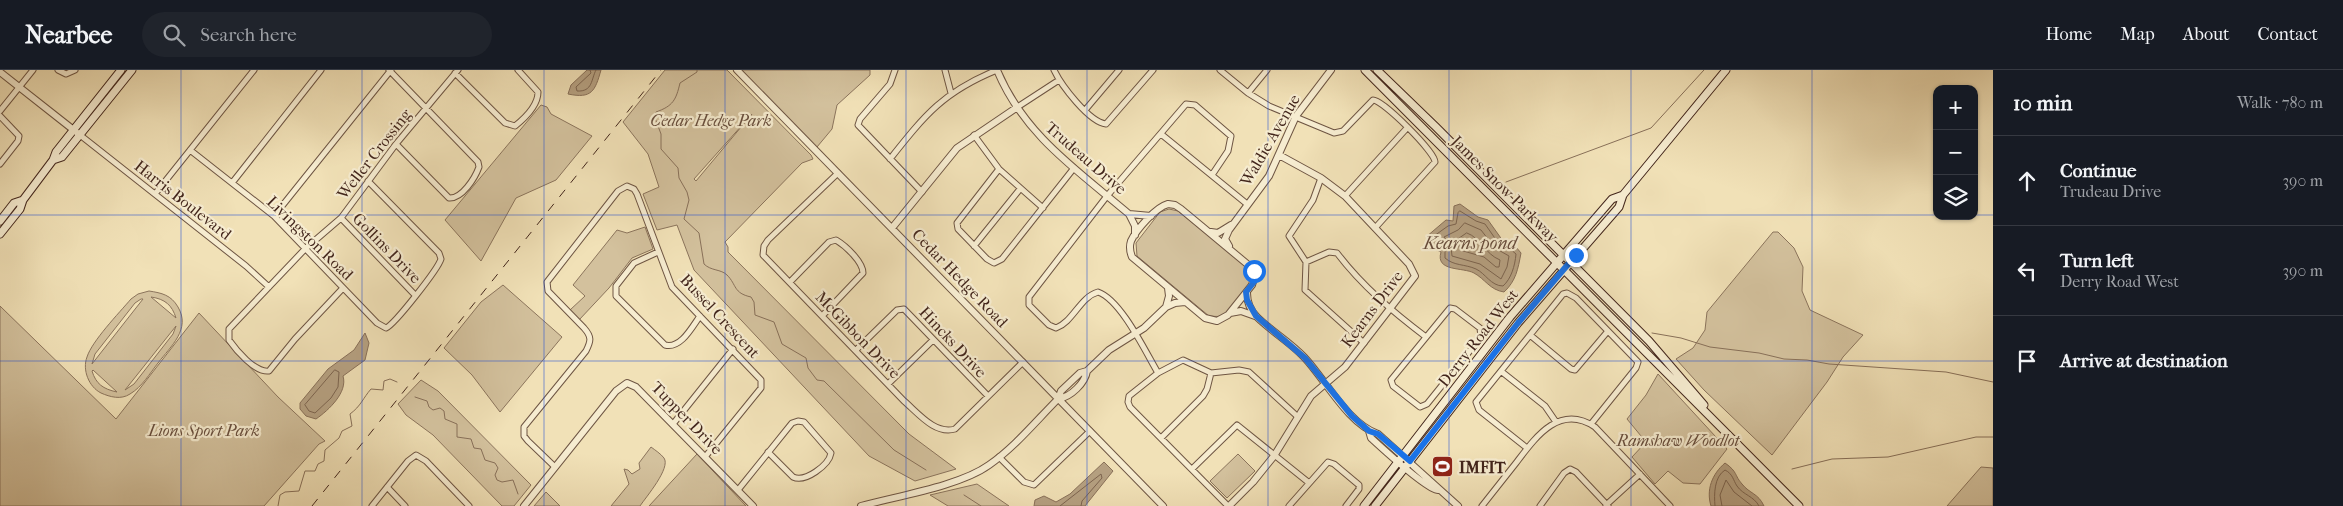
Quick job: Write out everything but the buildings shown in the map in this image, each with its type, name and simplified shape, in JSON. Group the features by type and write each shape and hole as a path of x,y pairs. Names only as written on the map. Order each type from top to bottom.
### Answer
{"main road":[{"path":"0,234 54,160 56,152 72,129 120,70"},
{"path":"54,160 62,157 132,70"},
{"name":"James Snow Parkway","path":"1365,70 1799,506"},
{"name":"James Snow Parkway","path":"1376,70 1436,127 1649,340 1691,388 1704,405 1708,415"},
{"name":"Derry Road West","path":"1375,506 1518,323 1570,261 1619,208 1623,195 1726,70"},
{"name":"Derry Road West","path":"1364,506 1510,317 1612,199 1623,195"},
{"path":"0,221 14,203 23,200"}],"street":[{"path":"0,112 33,70"},
{"path":"58,70 66,74 75,70"},
{"path":"155,194 254,70"},
{"path":"232,183 321,70"},
{"path":"274,216 390,70 478,162 478,170 465,189 455,198 447,196 396,144"},
{"path":"456,72 505,123 515,126 528,113 538,98 538,92 518,70"},
{"name":"Cedar Hedge Road","path":"737,70 1163,506"},
{"path":"895,70 890,84 858,122 860,128 922,192"},
{"path":"945,70 951,93"},
{"path":"890,159 930,110 951,93 997,70"},
{"name":"Trudeau Drive","path":"997,70 1016,108 1046,144 1129,214 1134,223 1135,235 1130,246 1132,257 1185,302 1210,320 1223,319 1230,312 1242,311 1256,316"},
{"path":"1054,70 1071,95 1098,121 1106,124 1153,70"},
{"path":"1220,70 1248,93 1269,106 1339,133 1371,101 1376,100 1407,128 1433,155 1434,162 1375,228"},
{"path":"1248,93 1267,70"},
{"name":"Waldie Avenue","path":"1229,247 1225,238 1232,224 1269,176 1296,116 1331,70"},
{"path":"1086,109 1116,71"},
{"path":"0,72 80,135"},
{"name":"Weller Crossing","path":"343,288 295,339 273,368 262,372 230,342 228,336 229,329 305,249 341,218 396,144 456,72"},
{"path":"892,228 957,148 1059,80"},
{"path":"1158,373 1120,308 1100,292 1091,294 1064,323 1056,328 1049,325 1028,302 1031,294 1107,196 1186,104 1194,105 1232,136 1228,151 1212,175"},
{"path":"0,116 19,136 18,141 0,164"},
{"path":"1345,196 1407,128"},
{"path":"1161,134 1247,204"},
{"name":"Harris Boulevard","path":"80,135 246,266 268,287"},
{"path":"974,135 999,169 1043,208"},
{"name":"Livingston Road","path":"190,150 274,216 377,323 386,328 392,324 416,295"},
{"name":"Kearns Drive","path":"1228,506 1253,482 1274,456 1312,396 1344,367 1413,281 1414,272 1345,196 1322,178 1279,154"},
{"path":"999,169 957,220 958,229 990,262 999,262 1074,168"},
{"name":"McGibbon Drive","path":"838,173 764,246 764,256 888,384 926,421 943,431 955,429 1023,362"},
{"path":"1322,178 1306,210 1289,233 1289,237 1297,246 1306,262 1305,290 1364,343"},
{"path":"368,181 440,255 439,264 416,295"},
{"name":"Bussel Crescent","path":"555,467 524,436 524,427 586,351 591,340 590,334 548,291 547,282 623,186 631,186 637,194 672,287 760,377 762,385 705,457"},
{"path":"974,246 1020,189"},
{"path":"1135,235 1150,216 1161,206 1175,205 1250,264 1254,271 1254,282 1230,312"},
{"name":"Trudeau Drive","path":"1129,214 1150,216"},
{"name":"Gollins Drive","path":"341,218 416,295"},
{"path":"1210,232 1218,233 1232,224"},
{"path":"790,282 829,242 836,240 844,246 862,266 863,273 823,315"},
{"path":"658,252 634,262 616,286 616,296 665,345 670,346 679,342 700,316"},
{"path":"1306,262 1329,252 1337,253 1360,280 1391,310 1426,337"},
{"path":"1166,307 1169,296 1168,288"},
{"name":"Trudeau Drive","path":"1246,292 1249,306 1256,316 1294,347 1352,416 1369,431 1378,434 1433,490 1438,490 1458,506"},
{"path":"1527,448 1477,408 1478,399 1502,372 1563,294 1567,293 1576,298 1634,357 1637,366 1591,424"},
{"path":"861,506 960,479 980,471 999,458 1058,399 1061,391 1080,373 1087,371 1109,350 1135,335 1166,307 1175,303 1185,302"},
{"name":"Hincks Drive","path":"856,350 901,308 905,309 988,396"},
{"path":"1450,308 1455,309 1480,328 1482,335 1427,404 1420,407 1393,386 1391,382 1426,337 1450,308"},
{"path":"1530,335 1571,370 1575,370 1608,331"},
{"path":"888,384 933,340"},
{"path":"673,424 733,349"},
{"path":"1228,506 1130,407 1128,400 1136,389 1158,373 1183,360 1211,373 1239,370 1249,372 1298,417"},
{"path":"1502,372 1545,406 1556,422"},
{"path":"1161,438 1203,396 1211,373"},
{"name":"Tupper Drive","path":"524,506 623,384 630,383 753,506"},
{"path":"1482,506 1541,432 1556,422 1575,420 1591,424 1606,437 1670,506"},
{"path":"738,490 768,452 792,423 804,422 831,453 829,460 805,478 798,479 793,477 768,452"},
{"path":"1192,469 1238,425 1308,482"},
{"path":"999,458 1024,482 1034,485 1090,431"},
{"path":"372,506 408,461 416,455 426,461 466,505"},
{"path":"1289,506 1325,463 1334,464 1359,487 1346,506"},
{"path":"1540,506 1564,474 1570,469 1576,472 1607,505 1640,474"},
{"path":"387,487 405,506"}],"green space":[{"name":"Cedar Hedge Park","path":"665,70 727,70 811,155 813,159 802,163 725,242 728,252 909,434 956,469 915,481 869,456 694,270 677,225 657,230 643,194 659,187 648,154 623,122","holes":["752,114 696,181 694,179"]},
{"path":"740,70 870,70 870,75 837,105 832,129 817,147"},
{"path":"541,105 547,107 551,114 592,136 556,180 516,198 481,261 445,220"},
{"path":"1169,209 1178,211 1247,268 1250,277 1248,285 1233,306 1221,316 1209,316 1137,256 1136,243 1160,212"},
{"path":"645,227 653,249 632,258 609,288 579,320 570,310 585,296 573,285 617,230 627,233"},
{"path":"1773,232 1778,232 1794,248 1803,267 1802,291 1810,310 1863,335 1843,357 1827,382 1772,455 1704,390 1676,359 1693,348 1705,330 1707,312"},
{"path":"503,285 562,337 500,412 472,375 444,348 481,302"},
{"path":"149,291 166,295 172,300 178,307 181,315 181,330 173,344 138,388 123,397 108,396 93,387 90,382 85,367 87,357 94,343 106,327 131,299 138,294","holes":["151,297 167,303 176,318","143,299 92,364 95,354 135,303","176,326 173,334 134,384 125,390","93,370 117,392 101,385 96,379"]},
{"name":"Lions Sport Park","path":"0,306 116,419 199,313 278,397 325,441 319,444 264,506 0,506"},
{"name":"Ramshaw Woodlot","path":"1658,374 1727,449 1700,484 1683,483 1668,471 1655,484 1632,457 1646,442 1627,419 1646,395"},
{"path":"421,380 438,391 531,485 514,506 502,506 433,435 406,415 398,404"},
{"path":"651,447 664,458 665,463 661,475 652,489 640,506 611,506 629,484 624,469 632,474 640,469 639,463"},
{"path":"697,454 746,506 649,506"},
{"path":"1238,454 1255,471 1227,498 1210,481"},
{"path":"1981,467 1993,468 1993,506 1947,506"},
{"path":"977,484 1009,506 948,506 930,495"},
{"path":"546,492 560,506 534,506"}],"water":[{"path":"587,70 601,70 597,83 591,92 582,95 568,94 571,85"},
{"name":"Kearns pond","path":"1460,204 1478,217 1488,220 1503,241 1516,247 1521,253 1514,279 1504,292 1491,287 1474,273 1446,266 1440,258 1441,252 1435,249 1426,237 1446,220 1453,221 1454,206"},
{"path":"365,333 369,343 365,360 343,376 343,388 336,400 326,411 316,419 306,416 300,409 300,403 328,369 354,350"},
{"path":"1104,462 1113,471 1085,506 1034,506 1035,500 1044,496 1056,502 1070,494"},
{"path":"1725,463 1734,471 1742,484 1759,498 1764,506 1711,506 1709,494 1711,483 1720,467"}],"waterway":[{"path":"697,70 697,72 680,83 673,102 656,112 655,118 661,134 661,149 678,168 679,178 687,192 689,200 684,219 699,233 704,264 725,273 738,291 751,297 754,302 755,315 774,322 782,344 806,358 808,368 817,380 824,381 894,450 926,470"},
{"path":"1506,182 1651,128 1704,70"},
{"path":"1652,333 1681,338 1710,347 1759,353 1784,359 1946,372 1993,382"},
{"path":"278,506 280,495 285,492 299,491 305,471 315,471 318,464 324,461 325,450 339,438 342,431 352,426 350,414 371,389 383,390 384,381 390,379 397,382"},
{"path":"415,397 427,401 429,407 433,410 440,408 444,411 445,419 457,424 457,437 471,439 474,448 481,449 485,460 495,463 498,468 495,475 497,480 502,482 513,480 518,494"},
{"path":"1792,469 1832,459 1888,457 1976,437 1993,437"},
{"path":"964,495 981,506"}],"railway":[{"path":"312,506 661,70"}],"place":[{"name":"IMFIT","path":"1443,467"}],"route":[{"path":"1254,271 1254,282 1246,292 1249,306 1256,316 1305,358 1352,416 1369,431 1378,434 1410,461 1518,323 1576,255"}]}
